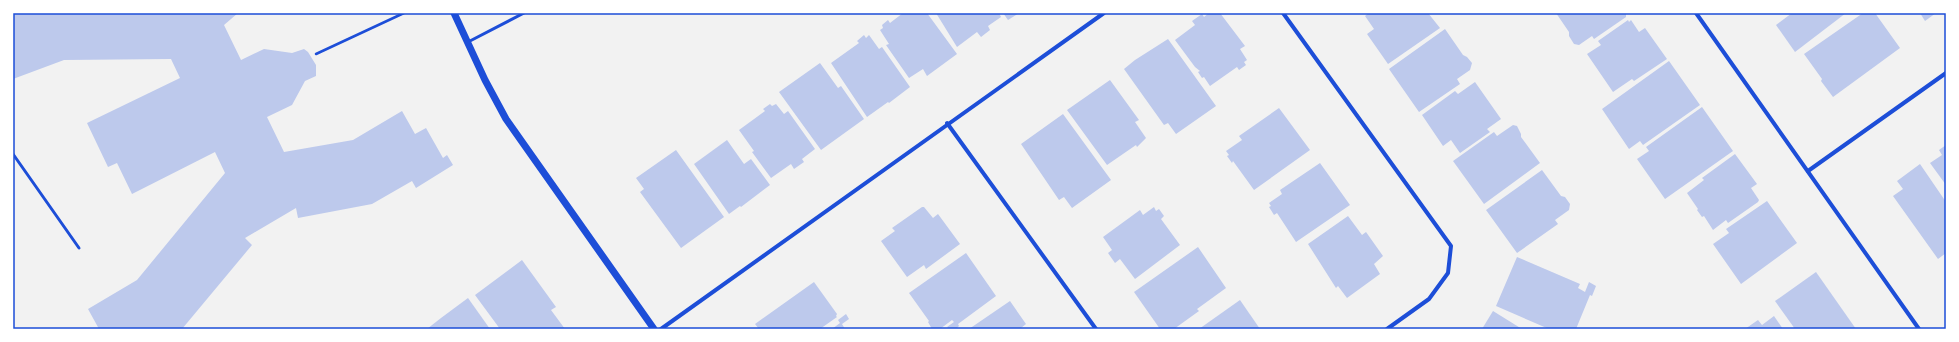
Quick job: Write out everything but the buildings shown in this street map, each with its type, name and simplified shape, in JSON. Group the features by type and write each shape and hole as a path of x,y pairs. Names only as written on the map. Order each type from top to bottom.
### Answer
{"street":[{"path":"454,13 506,119 654,329"},
{"path":"661,329 947,123 1104,13"},
{"path":"1283,13 1451,246 1448,274 1429,299 1387,329"},
{"path":"1696,13 1919,329"},
{"path":"1808,172 1946,73"},
{"path":"947,123 1096,329"}],"lane":[{"path":"468,42 524,13"},
{"path":"13,154 78,248"}],"path":[{"path":"316,54 404,13"}]}
